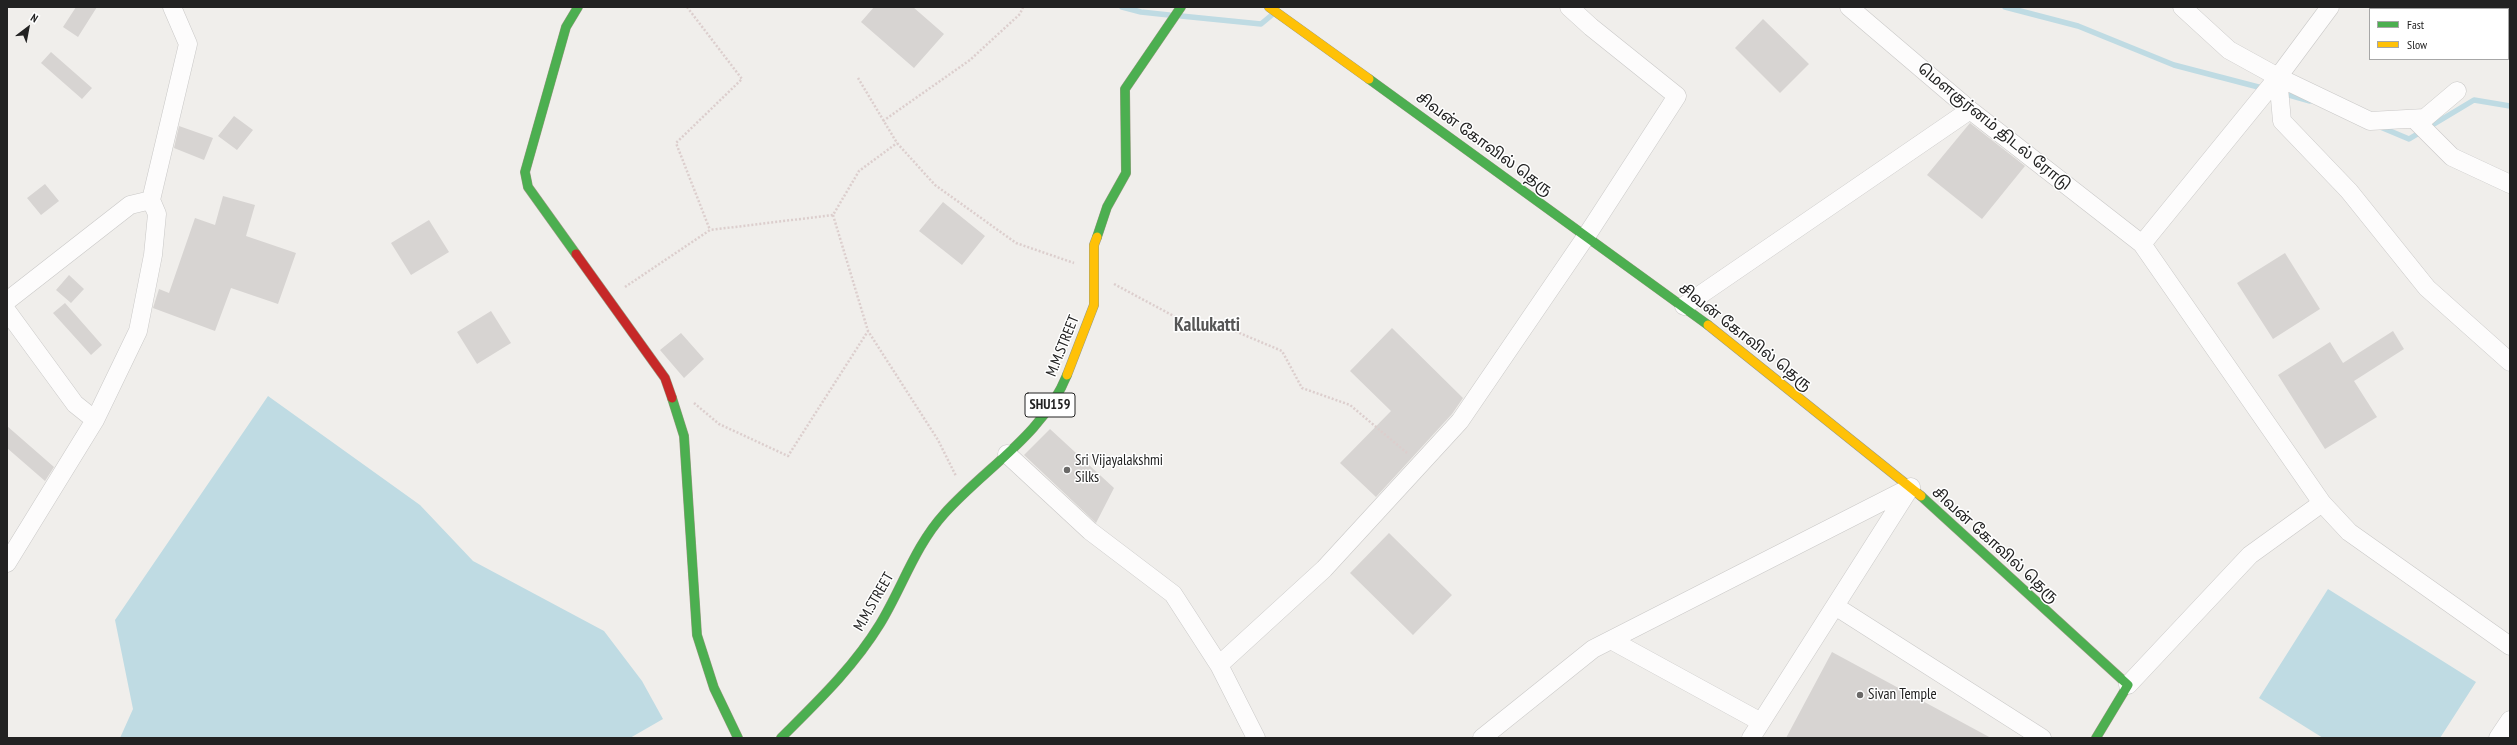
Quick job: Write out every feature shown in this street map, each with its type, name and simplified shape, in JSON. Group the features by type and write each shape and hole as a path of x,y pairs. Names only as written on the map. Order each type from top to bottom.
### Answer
{"main road":[{"path":"578,7 566,27 525,172 528,187 665,378 684,436 697,635 714,688 738,738"},
{"name":"M.M.STREET","path":"781,738 847,672 880,624 922,545 943,515 1037,426 1063,384 1094,304 1094,245 1107,207 1126,173 1128,131 1125,89 1181,7"},
{"name":"சிவன் கோவில் தெரு","path":"1269,7 1684,306 1911,487 2128,685"},
{"path":"2096,738 2128,685"}],"street":[{"path":"7,563 96,420 138,331 153,255 157,214 151,200 188,44 172,7"},
{"path":"1219,665 1324,569 1460,421 1587,235 1677,96 1591,27 1569,7"},
{"name":"மௌகுர்னம் திடல் ரோடு","path":"1849,7 1970,110 2142,244 2322,503 2348,532 2510,646"},
{"path":"2182,7 2229,50 2278,77 2370,121 2424,118 2457,92"},
{"path":"2142,244 2278,77 2330,7"},
{"path":"2278,77 2282,121 2349,192 2427,288 2510,362"},
{"path":"1684,306 1970,110"},
{"path":"2414,119 2452,157 2510,184"},
{"path":"7,301 130,205 151,200"},
{"path":"7,311 75,404 96,420"},
{"path":"1008,454 1090,531 1173,594 1219,665 1256,738"},
{"path":"1750,738 1911,487"},
{"path":"1482,738 1593,649 1911,487"},
{"path":"2128,685 2250,555 2322,503"},
{"path":"1835,606 2042,738"},
{"path":"1611,640 1761,722"},
{"path":"2498,738 2510,720"}],"path":[{"path":"687,7 742,79 676,143 710,230"},
{"path":"883,122 970,60 1020,14 1023,7"},
{"path":"858,78 883,122 897,142 935,185 1016,243 1069,261 1183,320 1230,329 1282,351 1302,388 1350,405 1420,464"},
{"path":"897,142 859,171 833,215 868,331 938,440 965,494"},
{"path":"608,298 710,230 833,215"},
{"path":"689,398 719,424 788,456 868,331"}],"water":[{"path":"268,396 420,505 473,561 604,631 642,681 663,719 630,738 120,738 133,709 115,620"},
{"path":"2328,589 2476,682 2440,738 2323,738 2259,698"}],"building":[{"path":"76,7 97,7 78,37 63,27"},
{"path":"874,7 913,7 944,34 914,68 861,22"},
{"path":"1763,19 1809,64 1780,93 1735,48"},
{"path":"51,52 92,88 82,99 41,63"},
{"path":"234,116 253,130 237,150 218,136"},
{"path":"1970,123 2025,166 1982,219 1927,175"},
{"path":"179,126 213,138 204,160 174,148"},
{"path":"45,184 59,201 41,215 27,198"},
{"path":"223,196 255,205 246,236 296,253 278,304 231,288 215,331 153,308 159,289 169,293 195,218 215,225"},
{"path":"943,202 985,236 962,265 919,231"},
{"path":"429,220 449,252 411,275 391,243"},
{"path":"2285,253 2320,309 2273,339 2237,283"},
{"path":"69,275 84,289 71,303 56,290"},
{"path":"65,303 102,345 91,355 53,313"},
{"path":"491,311 511,343 477,364 457,332"},
{"path":"1392,328 1463,398 1452,414 1376,497 1340,463 1391,411 1350,371"},
{"path":"2393,331 2404,349 2354,381 2377,417 2325,449 2278,375 2330,342 2343,363"},
{"path":"681,333 704,359 684,378 660,350"},
{"path":"7,426 54,467 45,481 7,448"},
{"name":"Sri Vijayalakshmi Silks","path":"1050,429 1114,488 1096,523 1024,455"},
{"path":"1389,533 1452,595 1413,635 1350,573"},
{"name":"Sivan Temple","path":"1832,652 1991,738 1786,738"}],"waterway":[{"path":"1122,7 1141,12 1169,15"},
{"path":"2005,7 2078,26 2174,65 2266,89"},
{"path":"1181,16 1261,24 1273,14"},
{"path":"2282,93 2310,101"},
{"path":"2378,126 2409,139 2474,100 2510,106"}],"traffic: fast":[{"path":"576,254 528,187 525,172 566,27 578,7"},
{"path":"1097,237 1107,207 1126,173 1125,89 1181,7"},
{"path":"1369,79 1708,325"},
{"path":"781,738 834,684 869,640 888,610 917,553 934,526 960,497 1012,450 1043,416 1057,396 1067,375"},
{"path":"672,398 684,436 697,635 714,688 738,738"},
{"path":"1921,496 2128,685 2096,738"}],"traffic: slow":[{"path":"1269,7 1369,79"},
{"path":"1067,375 1094,305 1094,245 1097,237"},
{"path":"1708,325 1921,496"}],"traffic: jam":[{"path":"576,254 665,378 672,398"}],"place":[{"name":"Sri Vijayalakshmi Silks","path":"1067,470"},
{"name":"Sivan Temple","path":"1860,695"}],"district":[{"name":"Kallukatti","path":"1207,326"}]}
